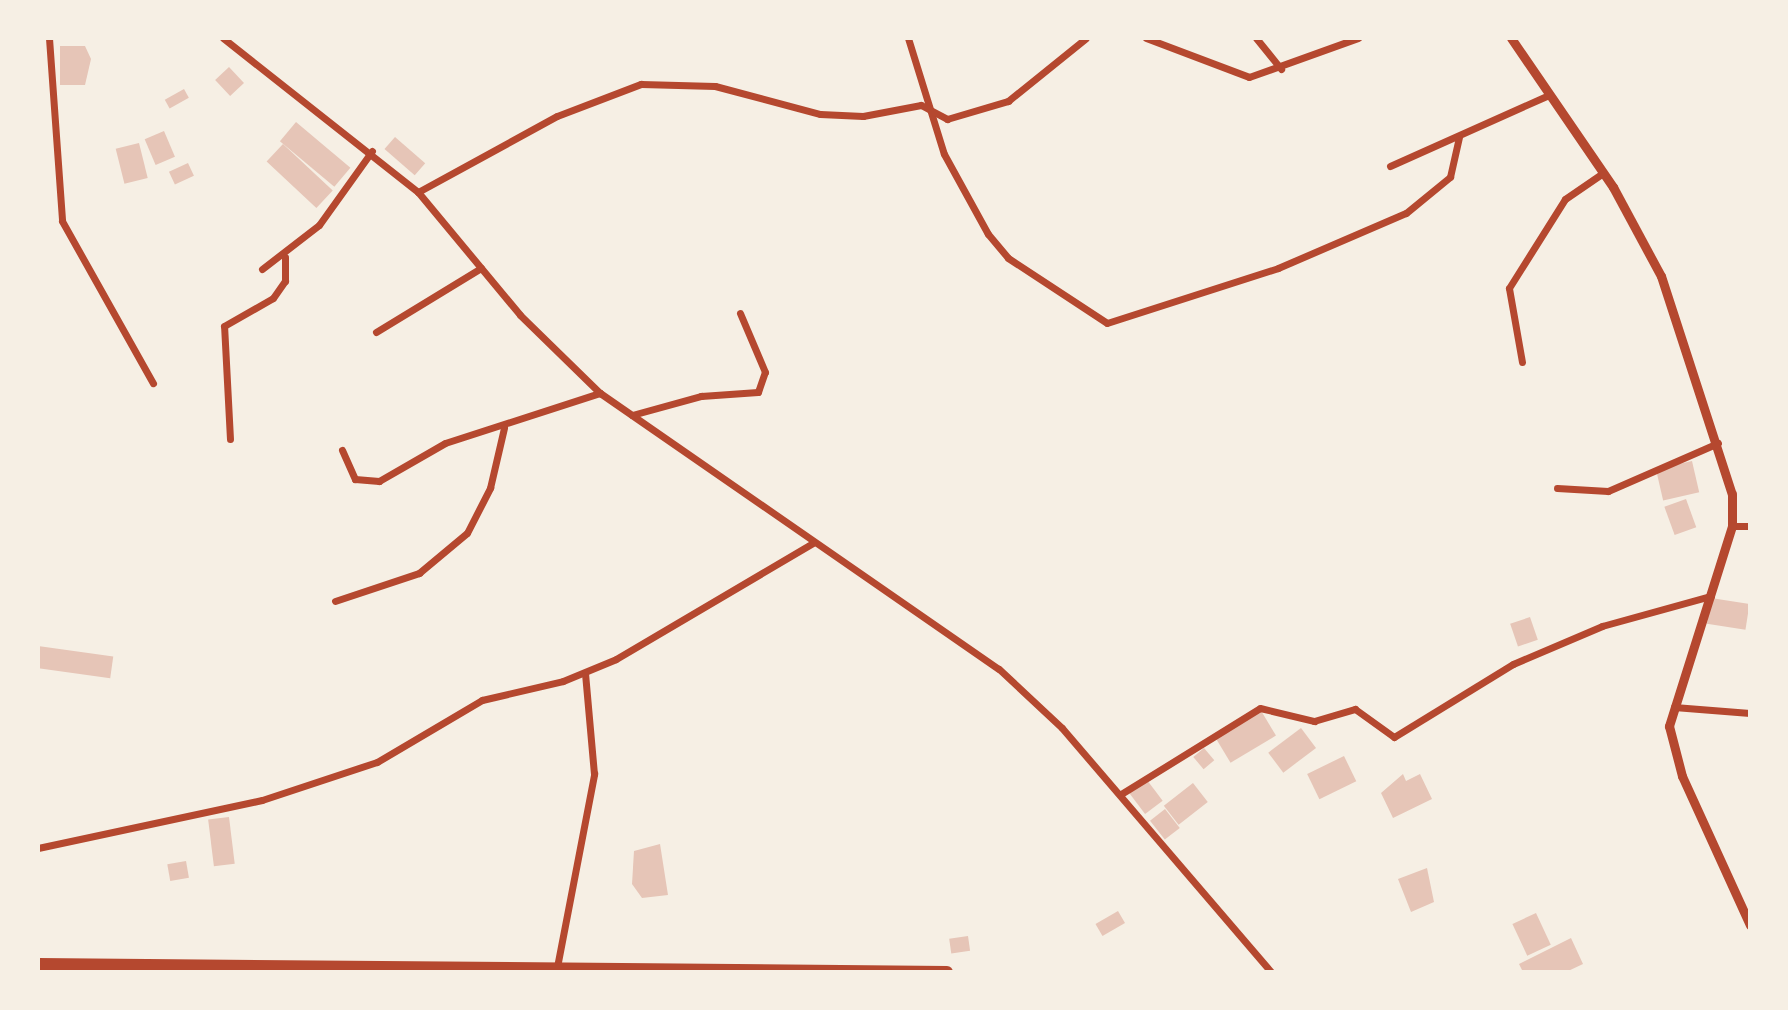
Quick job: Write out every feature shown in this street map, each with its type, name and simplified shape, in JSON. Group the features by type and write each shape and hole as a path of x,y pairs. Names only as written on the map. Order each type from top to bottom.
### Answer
{"main road":[{"path":"38,964 947,972"}],"street":[{"path":"49,38 62,221 153,383"},
{"path":"223,38 372,151 418,192 481,268 600,393 999,669 1121,794 1271,972"},
{"path":"908,38 944,154 998,246 1107,323 1278,268 1406,213 1450,177 1459,137"},
{"path":"418,192 557,116 641,84 715,86 820,114 928,110 947,119 995,108 1086,38"},
{"path":"1146,38 1249,77 1281,69 1358,38"},
{"path":"1256,38 1281,69"},
{"path":"1511,38 1603,173 1661,276 1718,443 1732,526 1711,596 1671,707 1682,776 1750,925"},
{"path":"1390,166 1549,95"},
{"path":"262,269 285,257 319,225 372,151"},
{"path":"1522,362 1509,288 1565,199 1603,173"},
{"path":"230,439 224,326 273,298 285,281 285,257"},
{"path":"376,332 481,268"},
{"path":"632,415 701,396 758,392 765,372 740,313"},
{"path":"342,450 363,484 445,443 504,428 600,393"},
{"path":"335,601 419,573 467,533 490,488 504,428"},
{"path":"1557,488 1608,491 1718,443"},
{"path":"1732,526 1750,526"},
{"path":"38,848 328,781 414,746 482,700 585,673 813,543"},
{"path":"1121,794 1260,708 1314,721 1355,709 1394,737 1513,664 1602,626 1711,596"},
{"path":"557,967 594,774 585,673"},
{"path":"1671,707 1750,713"}],"building":[{"path":"60,46 85,46 91,59 85,85 60,85"},
{"path":"229,67 244,83 230,96 215,80"},
{"path":"184,89 189,98 170,108 165,100"},
{"path":"296,122 350,168 334,187 280,141"},
{"path":"164,131 175,157 156,165 145,139"},
{"path":"395,137 425,163 415,175 385,149"},
{"path":"139,143 148,178 124,184 116,149"},
{"path":"283,144 333,190 316,208 267,162"},
{"path":"188,163 194,176 175,185 169,172"},
{"path":"1692,461 1699,492 1663,501 1656,469"},
{"path":"1686,499 1696,527 1675,535 1664,507"},
{"path":"1711,598 1750,604 1745,630 1707,624"},
{"path":"1530,617 1538,640 1518,647 1510,624"},
{"path":"38,646 113,657 110,678 38,668"},
{"path":"1260,709 1276,736 1231,763 1215,736"},
{"path":"1301,728 1316,748 1283,773 1268,753"},
{"path":"1204,748 1214,760 1204,769 1193,757"},
{"path":"1344,756 1356,781 1319,799 1307,774"},
{"path":"1403,774 1406,781 1420,774 1432,799 1393,818 1381,793"},
{"path":"1147,780 1163,801 1145,814 1129,793"},
{"path":"1193,783 1208,802 1179,825 1164,806"},
{"path":"1165,809 1180,828 1165,840 1150,821"},
{"path":"229,817 235,864 214,866 208,820"},
{"path":"660,844 668,895 642,898 632,884 634,851"},
{"path":"186,861 189,878 170,881 167,864"},
{"path":"1427,868 1434,902 1411,912 1398,879"},
{"path":"1118,911 1125,923 1102,936 1095,924"},
{"path":"1536,913 1551,945 1527,956 1512,924"},
{"path":"968,936 970,951 951,953 949,939"},
{"path":"1571,938 1583,964 1566,972 1523,972 1519,964"}]}
